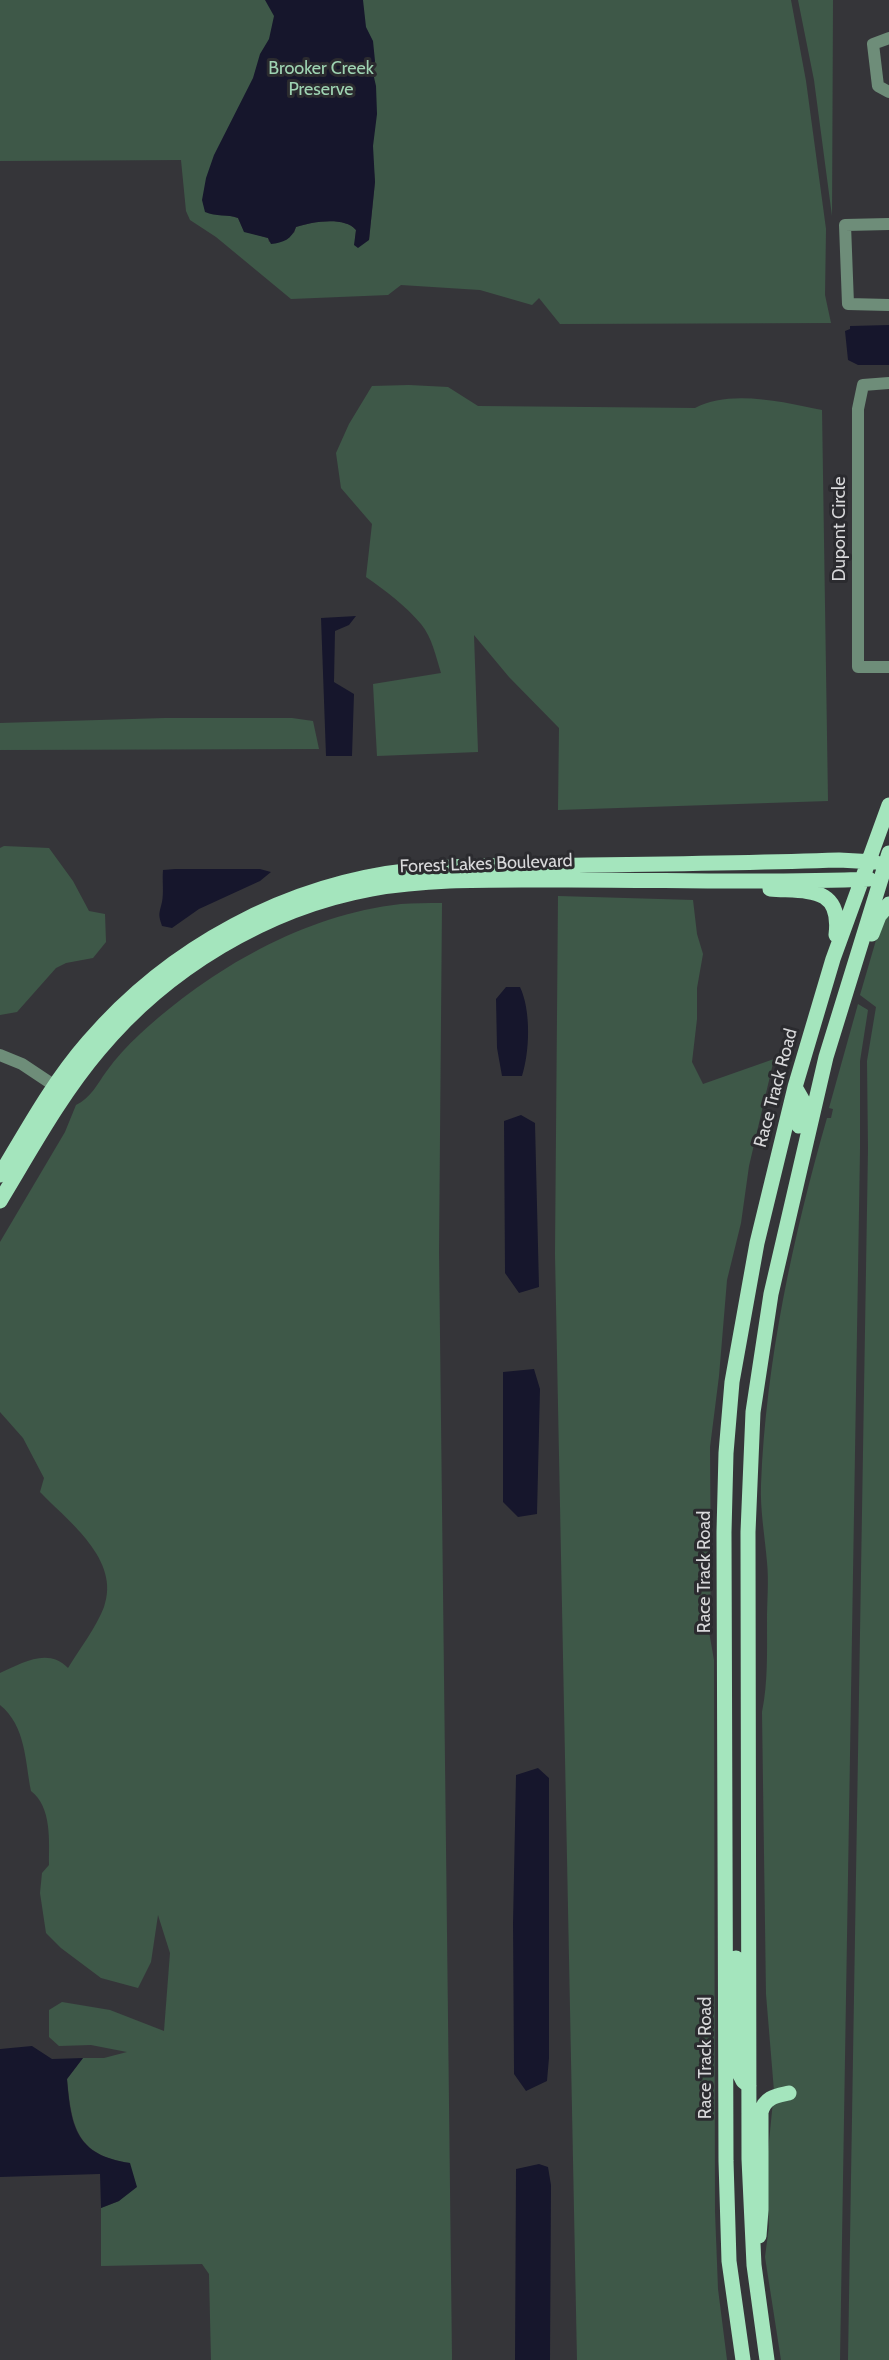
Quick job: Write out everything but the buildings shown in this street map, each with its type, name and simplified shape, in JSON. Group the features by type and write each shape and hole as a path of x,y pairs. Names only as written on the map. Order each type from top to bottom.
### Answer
{"main road":[{"name":"Race Track Road","path":"743,2360 729,2261 727,2216 724,1532 728,1422 739,1339 757,1243 795,1087 832,959 889,805"},
{"name":"Forest Lakes Boulevard","path":"0,1175 55,1086 88,1042 141,989 184,955 249,918 286,901 324,888 367,878 445,868 867,861 887,867"},
{"name":"Forest Lakes Boulevard","path":"0,1202 59,1103 99,1049 151,997 224,945 291,913 369,890 447,880 862,879 887,867"},
{"path":"767,2360 753,2262 750,2194 748,1484 757,1372 783,1240 826,1056 887,867"},
{"path":"579,880 598,885 740,887 815,892 827,898 836,911 837,922 832,959"},
{"path":"818,1092 832,1068 876,922 889,904"},
{"path":"783,1240 778,1232 776,1221 803,1110 802,1097 795,1087"},
{"path":"809,1128 819,1113 827,1113"},
{"path":"726,1923 736,1956 738,2072 749,2086"},
{"path":"753,2262 761,2223 762,2106 769,2099 789,2093"}],"street":[{"path":"889,38 873,44 878,86 889,92"},
{"path":"889,224 845,225 848,304 889,305"},
{"name":"Dupont Circle","path":"889,383 863,386 858,409 858,667 889,667"},
{"path":"0,1055 22,1064 55,1086"}],"green space":[{"name":"Brooker Creek Preserve","path":"0,0 791,0 806,81 826,229 825,295 831,323 560,324 539,298 532,305 480,290 401,285 388,295 291,299 216,237 190,220 186,211 181,160 0,161","holes":["373,161 375,182 369,240 355,239 356,230 351,226 328,221 296,227 294,233 269,242 268,238 244,231 238,218 231,216"]},
{"path":"798,0 833,0 832,216 814,80"},
{"path":"372,386 448,387 478,406 695,408 709,402 741,398 774,401 822,410 828,801 558,810 559,728 509,677 474,635 478,752 377,756 373,684 441,673 425,629 409,611 366,577 372,524 341,488 336,453 349,424"},
{"path":"165,718 292,718 313,721 319,749 0,750 0,723"},
{"path":"4,846 49,848 73,881 89,911 105,914 106,942 93,958 66,963 56,968 17,1012 0,1015 0,848"},
{"path":"558,896 693,900 697,934 703,954 697,988 697,1019 692,1062 703,1084 774,1059 749,1166 741,1223 727,1280 710,1447 711,1586 708,1626 714,1660 715,2212 718,2289 727,2360 577,2360 555,1254"},
{"path":"442,903 439,1251 452,2360 211,2360 209,2274 202,2264 101,2266 101,2208 119,2201 130,2163 98,2153 80,2136 71,2111 67,2079 83,2058 104,2058 127,2052 91,2045 59,2046 49,2037 49,2010 62,2002 110,2010 164,2031 170,1953 158,1915 151,1962 138,1988 101,1978 61,1948 46,1933 40,1893 42,1873 49,1865 48,1825 43,1806 31,1791 20,1734 9,1713 0,1705 0,1673 26,1661 43,1658 60,1662 68,1668 101,1614 107,1590 105,1573 99,1558 77,1529 40,1492 44,1478 23,1438 0,1412 0,1242 65,1132 76,1105 90,1095 126,1048 168,1010 228,967 294,933 365,910 401,904"},
{"path":"889,913 889,2360 848,2360 868,1149 867,1061 876,1007 860,995 881,923"},
{"path":"858,1004 868,1010 860,1061 840,2360 781,2360 765,2257 769,2226 766,2172 774,2091 766,1994 762,1712 767,1667 768,1577 761,1485 775,1345 792,1253 827,1118 831,1118 833,1109 829,1108"}],"shaded area":[{"path":"265,0 363,0 366,27 373,41 377,114 373,146 375,182 369,240 358,248 354,245 356,230 344,223 319,222 296,227 287,240 271,244 268,238 244,232 238,218 205,212 202,200 206,178 214,155 253,78 260,54 269,39 274,16"},
{"path":"889,325 889,365 858,365 848,360 845,331 850,329 850,326"},
{"path":"356,616 349,625 335,631 334,682 354,694 352,756 326,756 321,618"},
{"path":"260,869 271,872 260,881 199,909 172,928 162,926 159,914 163,898 163,870"},
{"path":"506,987 520,987 526,1007 528,1043 522,1076 502,1076 497,1048 496,999"},
{"path":"521,1115 535,1123 539,1287 519,1293 505,1273 504,1121"},
{"path":"534,1369 540,1389 537,1514 518,1517 503,1502 503,1372"},
{"path":"538,1768 549,1778 549,2058 547,2081 526,2091 514,2074 513,1923 516,1775"},
{"path":"32,2046 52,2059 83,2058 67,2079 74,2125 87,2146 112,2159 130,2163 137,2187 119,2201 101,2208 100,2174 0,2177 0,2049"},
{"path":"539,2164 548,2167 551,2185 550,2360 515,2360 516,2169"}]}
